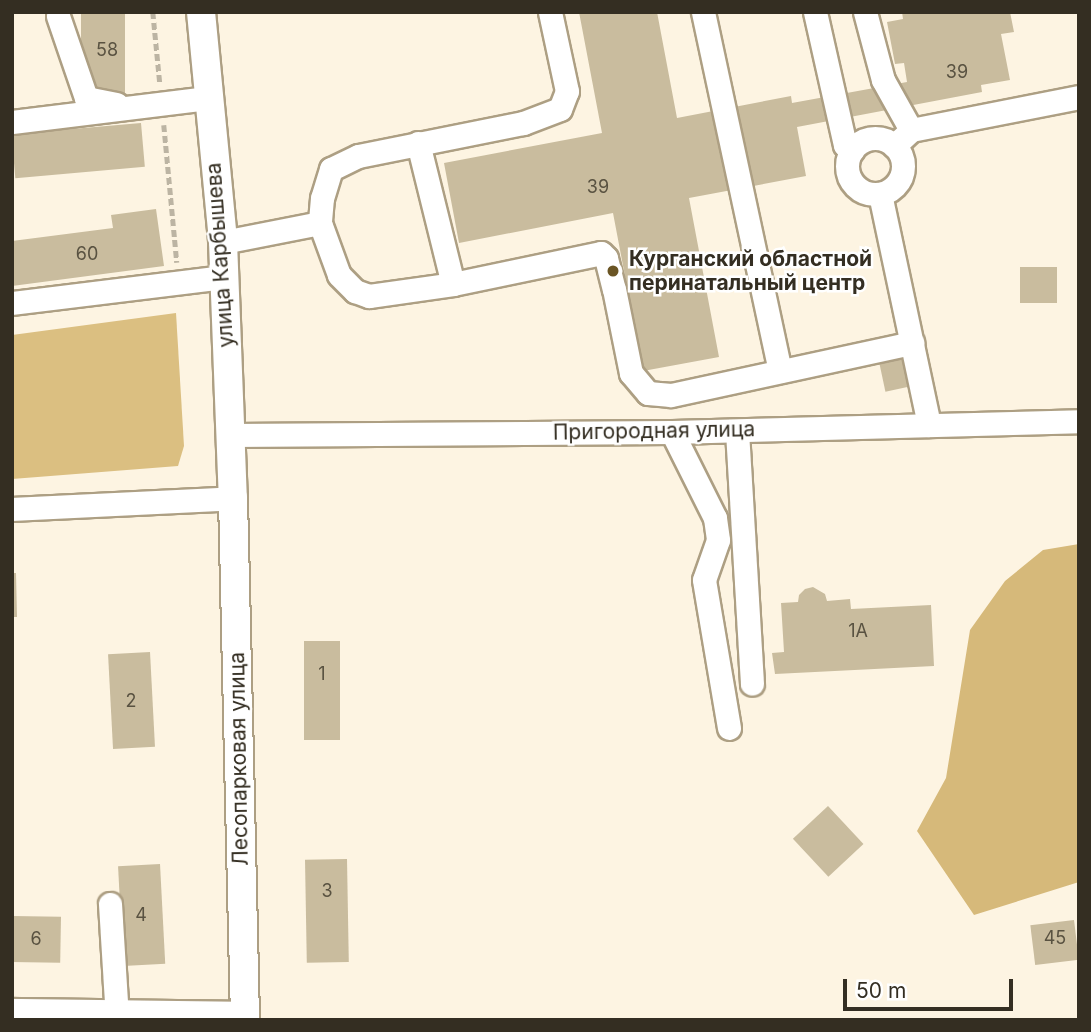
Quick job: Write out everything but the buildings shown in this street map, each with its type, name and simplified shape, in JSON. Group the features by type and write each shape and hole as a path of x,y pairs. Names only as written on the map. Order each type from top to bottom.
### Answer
{"main road":[{"name":"улица Карбышева","path":"201,12 223,242 233,498"},
{"name":"Лесопарковая улица","path":"233,498 244,1016"}],"street":[{"path":"550,12 567,91 560,109 523,123 358,156 331,169 321,198 320,223 339,275 355,291 369,296 453,284 601,253 606,258 614,289 631,373 648,393 671,396 912,343"},
{"path":"703,12 780,372"},
{"path":"815,12 845,145 852,150"},
{"path":"865,12 883,80 903,138 902,174 890,190 880,194 862,191 849,177 847,167 852,150 868,139 903,138 1079,97"},
{"path":"58,16 86,98 132,107"},
{"path":"12,121 208,98"},
{"path":"418,143 453,284"},
{"path":"880,194 929,425"},
{"path":"223,242 320,223"},
{"path":"12,303 224,277"},
{"name":"Пригородная улица","path":"230,435 737,431 1079,421"},
{"path":"737,431 752,684"},
{"path":"672,432 715,518 718,540 705,580 729,728"},
{"path":"12,509 233,498"},
{"path":"110,904 117,1016"},
{"path":"12,1010 117,1016 244,1016"}],"path":[{"path":"153,12 179,283"}],"shaded area":[{"path":"176,313 184,446 178,466 12,479 12,335"},
{"path":"1079,544 1079,882 974,915 917,831 946,778 970,630 1005,581 1043,550"}],"place":[{"name":"Курганский областной перинатальный центр","path":"613,271"}]}
